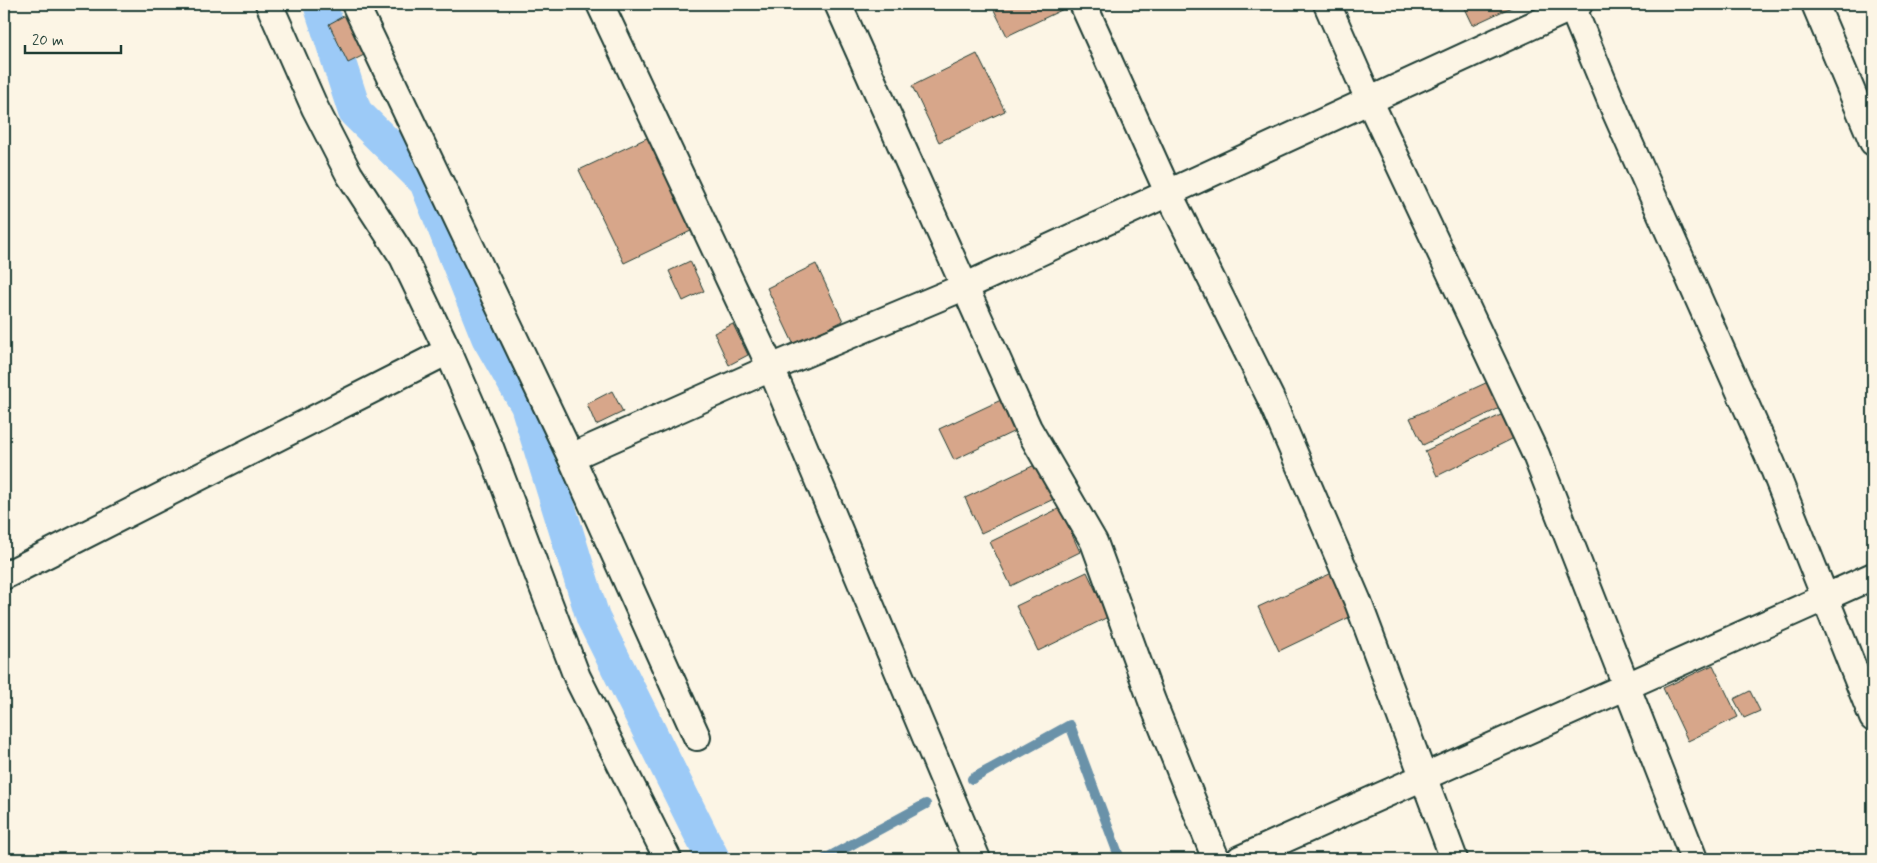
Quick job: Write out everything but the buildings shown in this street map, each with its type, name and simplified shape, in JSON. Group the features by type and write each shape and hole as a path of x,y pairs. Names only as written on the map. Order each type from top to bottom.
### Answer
{"street":[{"path":"269,4 292,59 344,166 403,257 448,351 491,450 577,677 668,859"},
{"path":"355,4 571,457 697,736"},
{"path":"600,4 771,368 977,859"},
{"path":"838,4 1028,428 1094,542 1152,701 1216,859"},
{"path":"1083,4 1168,192 1270,397 1358,602 1422,778 1454,859"},
{"path":"1328,4 1370,100 1536,455 1694,859"},
{"path":"1815,4 1873,142"},
{"path":"571,457 771,368 964,287 1574,5 1616,113 1772,464 1873,718"},
{"path":"4,576 448,351"},
{"path":"1240,859 1873,576"}],"waterway":[{"path":"320,4 355,112 426,182 488,337 527,405 593,618 713,859"},
{"path":"972,779 1070,725 1120,859"},
{"path":"825,859 926,804"}]}
